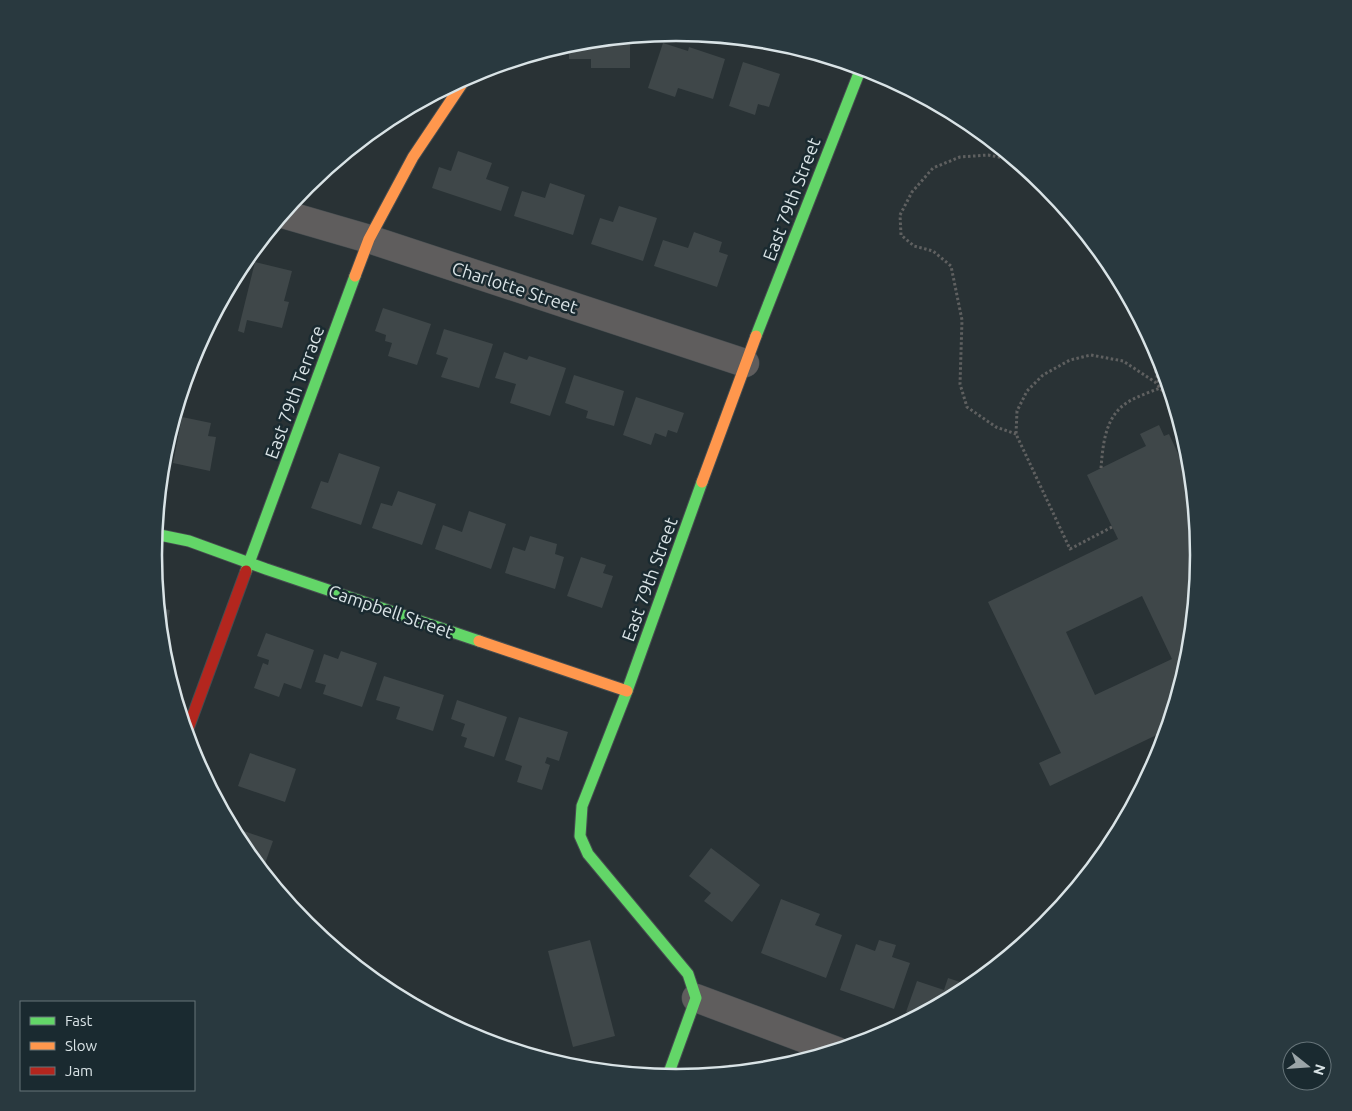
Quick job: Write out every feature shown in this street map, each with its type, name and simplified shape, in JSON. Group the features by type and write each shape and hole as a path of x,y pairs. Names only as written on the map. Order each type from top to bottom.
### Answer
{"street":[{"name":"East 79th Street","path":"696,998 688,974 588,854 580,836 582,806 627,691 746,363 858,75"},
{"name":"East 79th Terrace","path":"190,723 369,239 413,157 458,90"},
{"name":"Charlotte Street","path":"289,216 369,239 746,363"},
{"name":"Campbell Street","path":"163,536 189,541 627,691"},
{"path":"670,1070 696,998 826,1047"}],"path":[{"path":"1001,157 988,155 960,157 934,168 912,192 900,215 901,235 914,246 933,251 951,266 962,320 960,384 967,407 996,427 1016,434"},
{"path":"1112,527 1070,549 1016,434 1017,411 1027,391 1043,375 1070,360 1091,355 1123,361 1155,382 1163,391"},
{"path":"1156,372 1160,388"},
{"path":"1101,468 1104,438 1113,416 1127,402 1160,388"}],"building":[{"path":"630,43 630,68 591,68 591,59 569,59 569,53"},
{"path":"663,43 688,51 689,47 725,59 713,99 678,88 675,97 648,88"},
{"path":"743,62 780,74 769,107 758,104 755,115 729,106"},
{"path":"458,151 492,163 486,179 509,187 501,211 432,188 439,167 451,171"},
{"path":"550,183 585,195 573,235 514,216 522,191 545,198"},
{"path":"619,206 657,218 643,261 591,244 600,218 613,222"},
{"path":"694,232 722,242 719,252 728,255 717,287 654,266 663,240 688,248"},
{"path":"255,262 292,271 284,301 289,302 282,328 247,320 244,333 238,331"},
{"path":"383,308 431,324 417,365 388,356 392,343 385,341 386,335 375,331"},
{"path":"444,329 493,344 479,388 441,377 448,358 436,354"},
{"path":"504,352 527,360 529,356 566,368 550,416 510,403 516,384 495,378"},
{"path":"574,375 624,391 614,426 586,418 588,411 565,403"},
{"path":"636,397 684,413 677,433 668,430 666,437 655,433 651,445 623,435"},
{"path":"182,417 211,423 208,436 216,437 210,471 173,463"},
{"path":"1159,425 1164,436 1169,434 1181,460 1186,488 1189,522 1189,589 1186,623 1173,689 1158,734 1050,786 1039,763 1061,753 988,602 1118,539 1087,475 1146,446 1140,434","holes":["1142,596 1172,659 1095,695 1066,632"]},
{"path":"339,453 380,467 361,525 311,508 321,481 328,483"},
{"path":"398,491 436,504 422,545 372,528 381,503 392,506"},
{"path":"469,511 506,524 491,569 435,549 443,525 462,532"},
{"path":"530,536 557,544 555,554 564,557 555,589 505,573 513,547 525,551"},
{"path":"581,557 606,565 603,573 613,576 602,608 567,596"},
{"path":"165,609 170,610 167,627"},
{"path":"266,633 314,650 301,689 284,683 279,697 254,688 263,663 268,665 269,660 257,656"},
{"path":"341,651 377,663 362,707 323,694 326,685 315,682 324,654 338,659"},
{"path":"384,676 444,695 433,731 396,719 400,707 376,700"},
{"path":"457,700 507,717 494,757 464,747 467,738 461,736 465,724 451,719"},
{"path":"519,717 568,732 559,761 547,757 545,763 550,765 542,790 517,782 522,766 505,760"},
{"path":"250,753 296,769 285,802 238,786"},
{"path":"241,830 273,841 265,864"},
{"path":"711,848 760,885 732,922 704,901 711,893 689,876"},
{"path":"781,899 820,914 815,925 842,935 826,978 761,953"},
{"path":"590,940 615,1036 573,1047 548,951"},
{"path":"879,940 896,945 892,957 910,963 894,1009 840,990 856,944 875,951"},
{"path":"948,978 962,983 910,1013 906,1012 917,981 944,990"}],"traffic: fast":[{"path":"756,336 858,75"},
{"path":"246,571 355,276"},
{"path":"670,1070 696,998 688,974 588,854 580,836 582,806 627,691 702,482"},
{"path":"163,536 189,541 479,641"}],"traffic: slow":[{"path":"355,276 369,239 413,157 458,90"},
{"path":"702,482 756,336"},
{"path":"479,641 627,691"}],"traffic: jam":[{"path":"190,723 246,571"}]}
